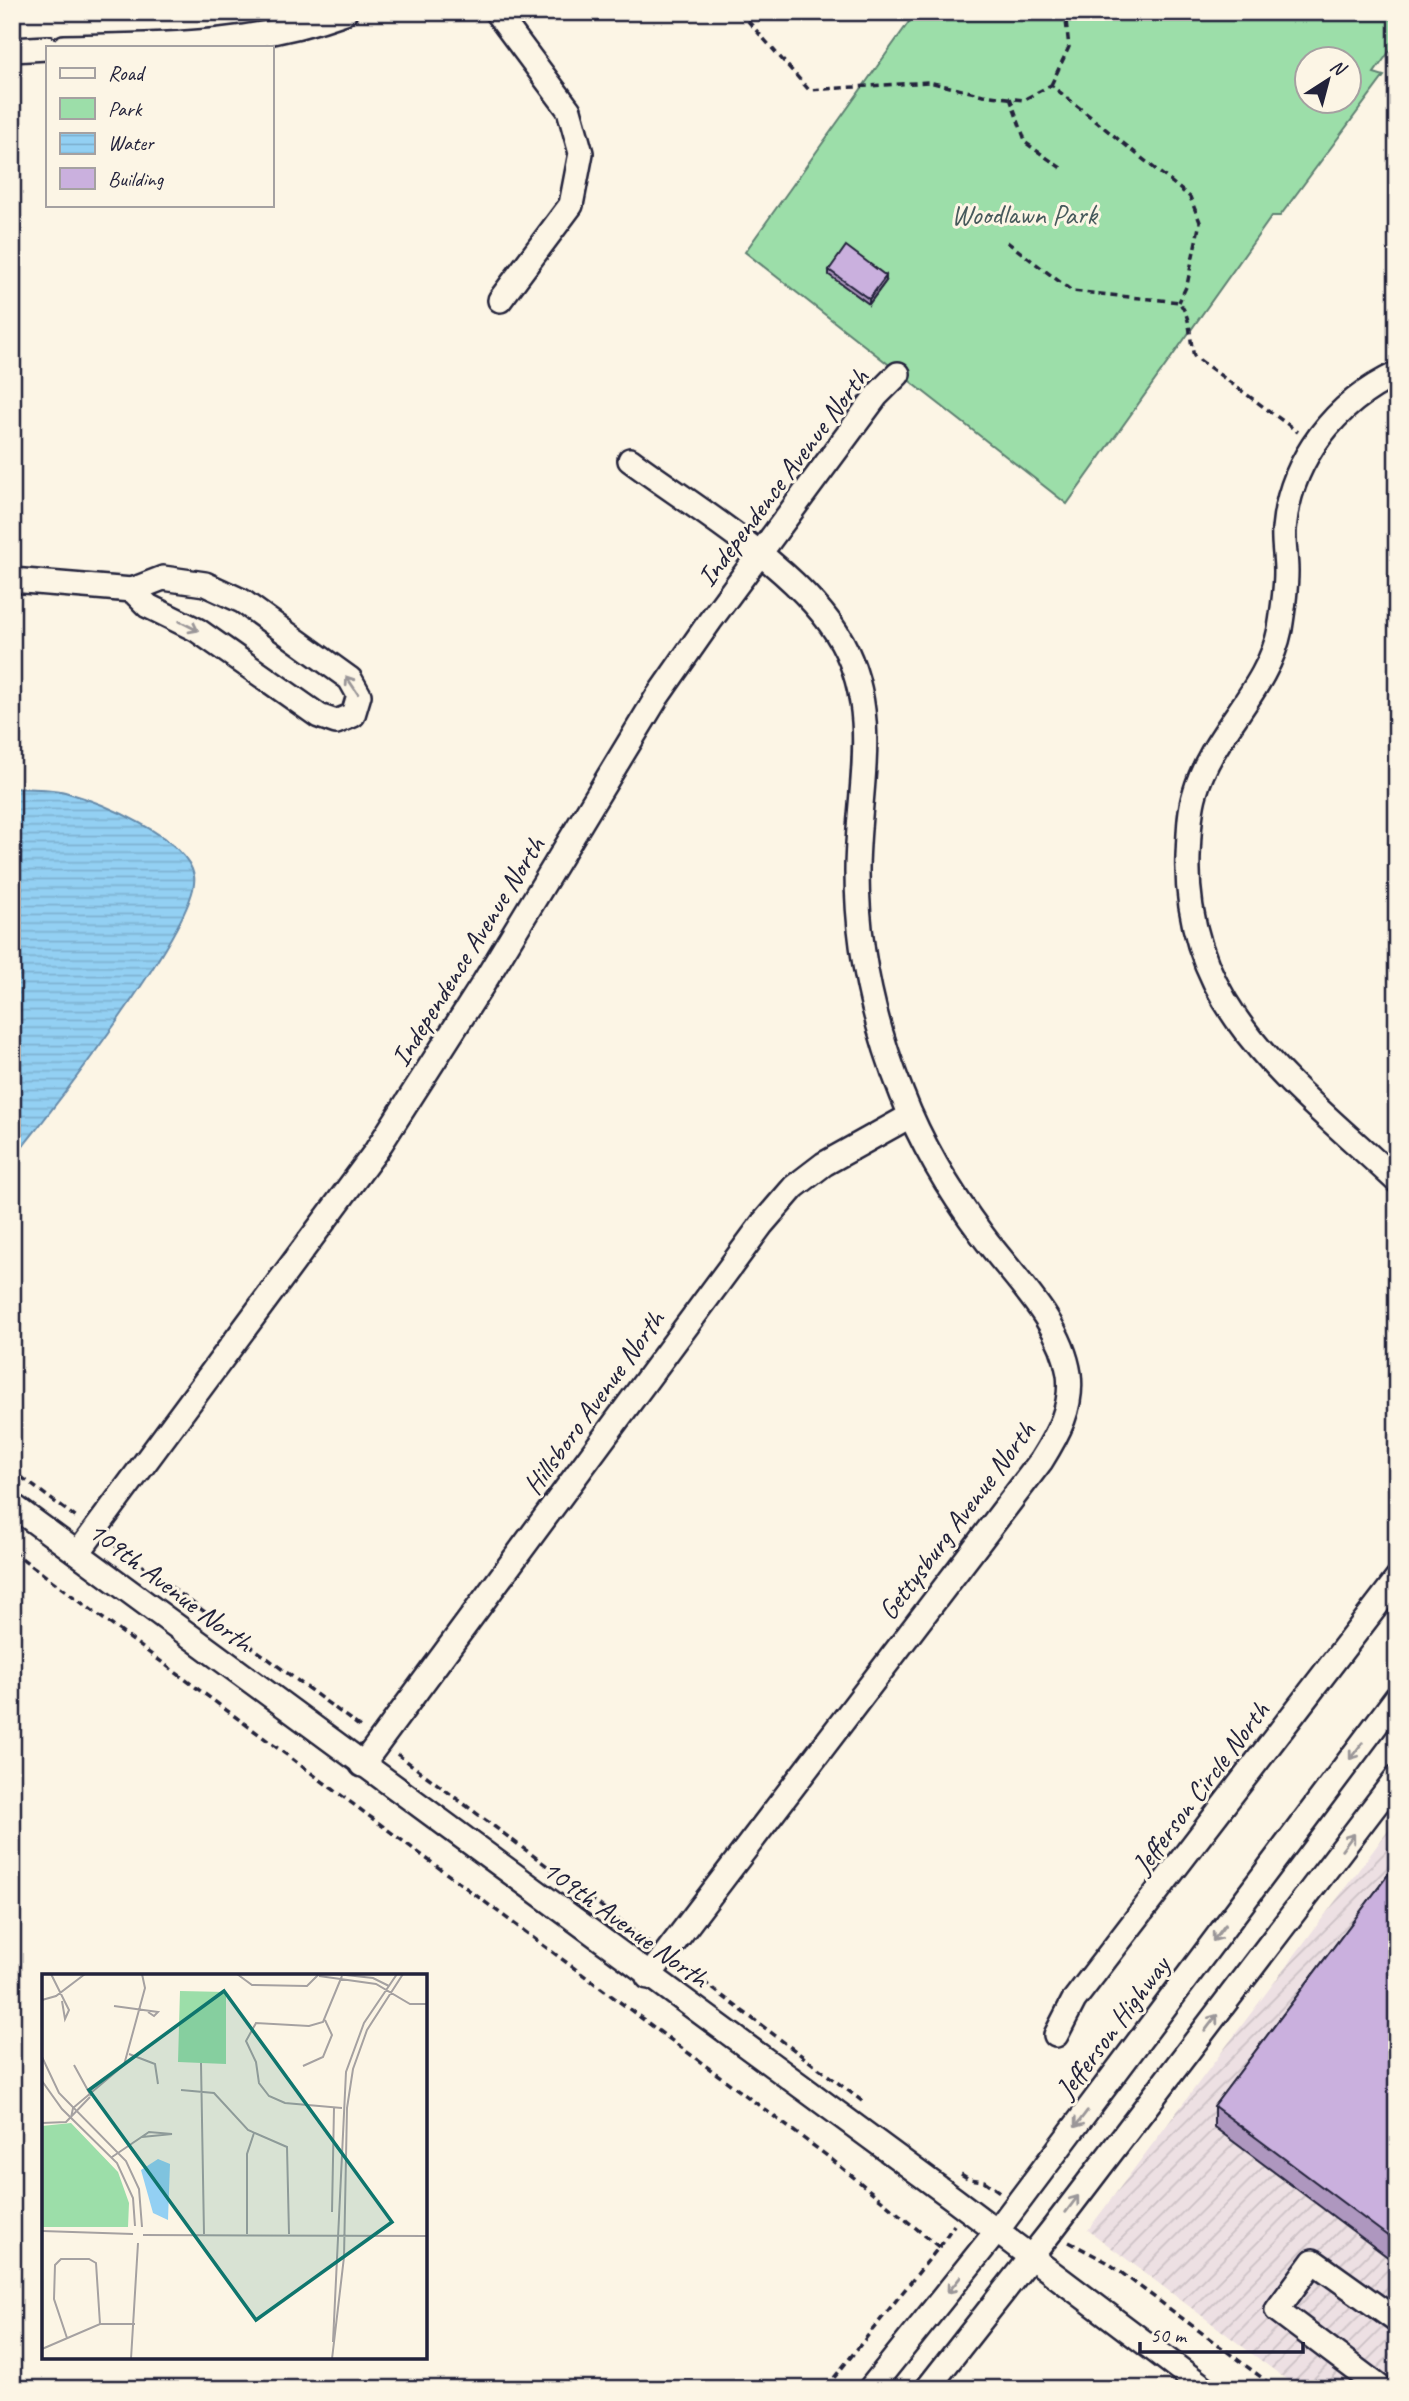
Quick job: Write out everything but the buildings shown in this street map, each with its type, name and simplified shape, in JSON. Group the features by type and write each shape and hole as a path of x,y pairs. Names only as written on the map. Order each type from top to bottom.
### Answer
{"street":[{"path":"152,46 241,40 345,12"},
{"path":"496,12 569,110 581,153 570,205 500,300"},
{"path":"12,50 46,48"},
{"name":"Independence Avenue North","path":"78,1553 376,1151 483,984 657,697 877,395 898,374"},
{"path":"1397,374 1371,386 1339,412 1312,443 1293,490 1284,529 1284,603 1278,639 1264,671 1216,745 1195,793 1187,889 1196,936 1214,985 1240,1027 1273,1064 1397,1181"},
{"name":"Gettysburg Avenue North","path":"630,460 792,581 817,607 841,640 859,679 866,718 866,761 860,807 857,873 861,937 872,1001 890,1063 910,1116 944,1181 1061,1344 1069,1375 1068,1407 1059,1433 1041,1461 649,1977"},
{"path":"12,580 132,590 163,578 205,584 242,601 350,679 359,695 352,715 336,722 319,716 197,630 148,606 132,590"},
{"name":"Hillsboro Avenue North","path":"362,1765 762,1224 794,1187 824,1164 910,1116"},
{"name":"109th Avenue North","path":"12,1506 1206,2389"},
{"name":"Jefferson Circle North","path":"1056,2035 1081,1991 1397,1579"},
{"name":"Jefferson Highway","path":"870,2389 996,2232 1397,1697"},
{"path":"927,2389 1031,2258 1397,1777"},
{"path":"1382,2389 1277,2311 1313,2261 1397,2321"},
{"path":"1391,2389 1397,2380"}],"path":[{"path":"740,12 809,90 929,82 1023,100 1051,85 1069,47 1065,12"},
{"path":"1051,85 1190,197 1200,222 1187,285 1179,302"},
{"path":"1010,98 1026,143 1060,168"},
{"path":"1007,242 1072,291 1179,302 1190,317 1189,340 1194,356 1312,443"},
{"path":"12,1471 863,2102"},
{"path":"12,1551 830,2158 939,2247"},
{"path":"951,2168 969,2179 984,2181"},
{"path":"825,2389 950,2231"},
{"path":"1069,2242 1107,2262 1278,2389"}],"shaded area":[{"path":"1397,1819 1397,2389 1299,2389 1088,2230"}],"green space":[{"name":"Woodlawn Park","path":"916,12 1397,12 1397,41 1374,73 1384,76 1364,103 1364,46 1294,46 1294,116 1354,116 1280,216 1272,216 1067,504 745,252"}],"water":[{"path":"12,788 65,792 140,823 176,848 188,862 194,876 190,899 174,933 149,974 87,1063 12,1160"}]}
